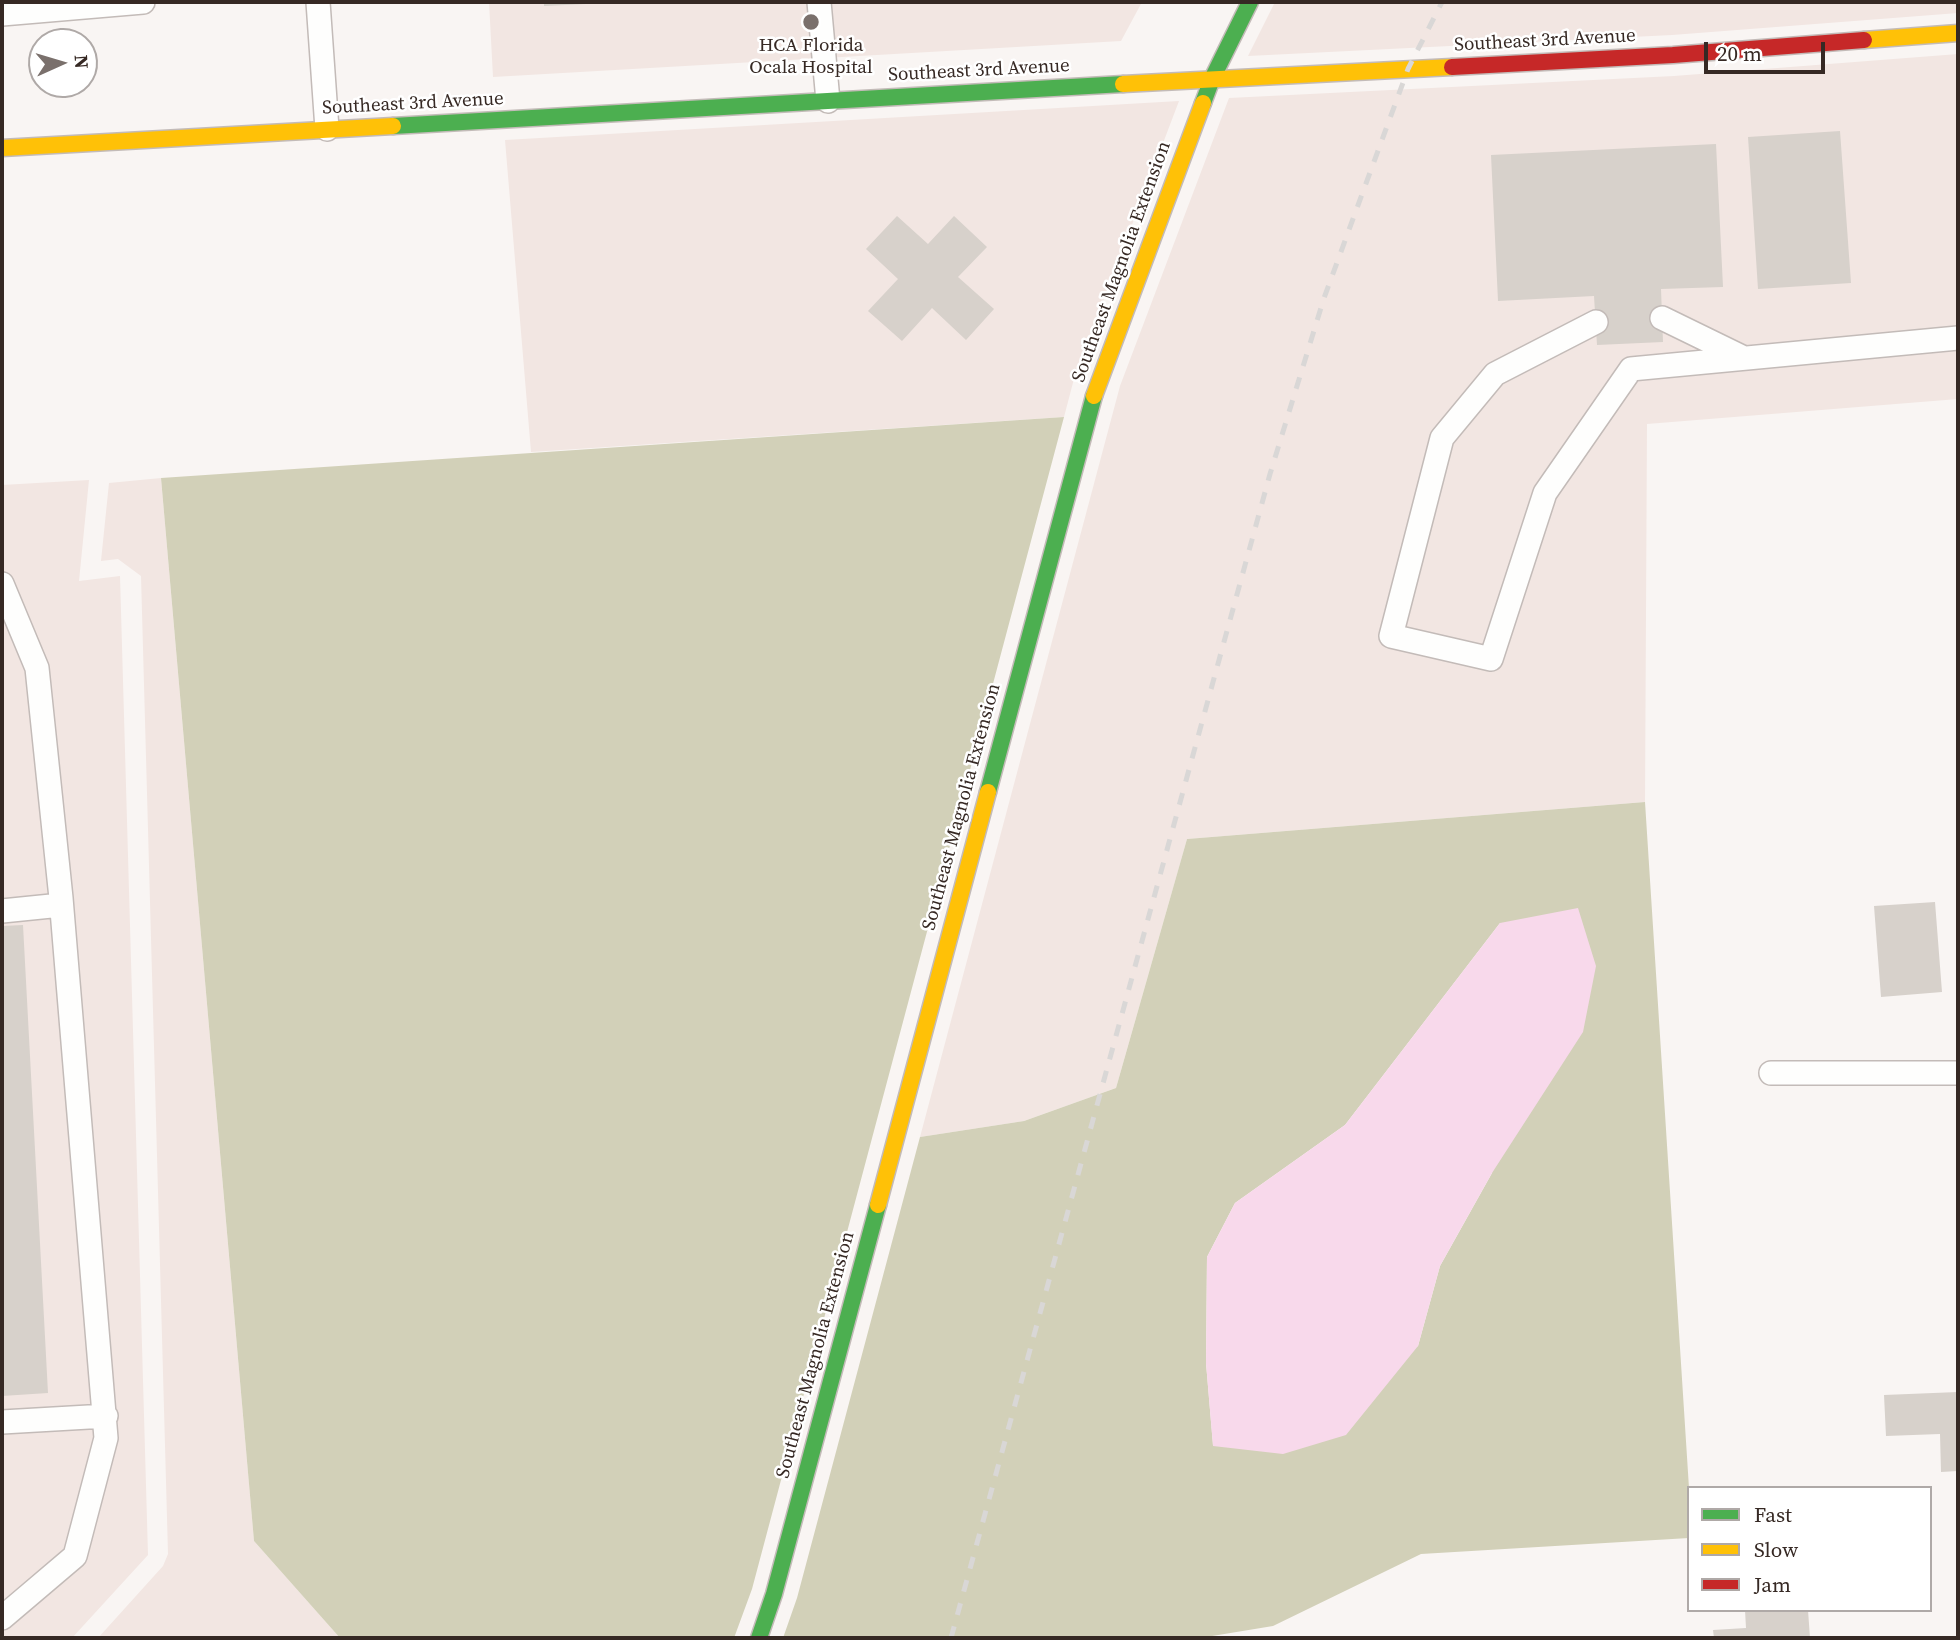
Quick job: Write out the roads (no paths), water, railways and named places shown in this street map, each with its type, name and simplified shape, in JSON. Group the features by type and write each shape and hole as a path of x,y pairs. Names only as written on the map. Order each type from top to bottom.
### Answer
{"street":[{"name":"Southeast Magnolia Extension","path":"759,1638 774,1594 1098,381 1212,79 1250,2"},
{"name":"Southeast 3rd Avenue","path":"2,148 1673,55 1958,33"}],"lane":[{"path":"2,15 143,2"},
{"path":"317,2 327,130"},
{"path":"819,2 828,101"},
{"path":"1662,318 1745,358"},
{"path":"1596,322 1495,374 1442,438 1391,636 1492,659 1545,494 1631,369 1958,338"},
{"path":"2,584 37,668 61,905 106,1416 106,1438 75,1556 2,1618"},
{"path":"2,911 61,905"},
{"path":"1771,1073 1958,1073"},
{"path":"2,1422 106,1416"}],"railway":[{"path":"951,1638 1270,474 1324,298 1408,69 1442,2"}],"place":[{"name":"HCA Florida Ocala Hospital","path":"811,22"}]}
